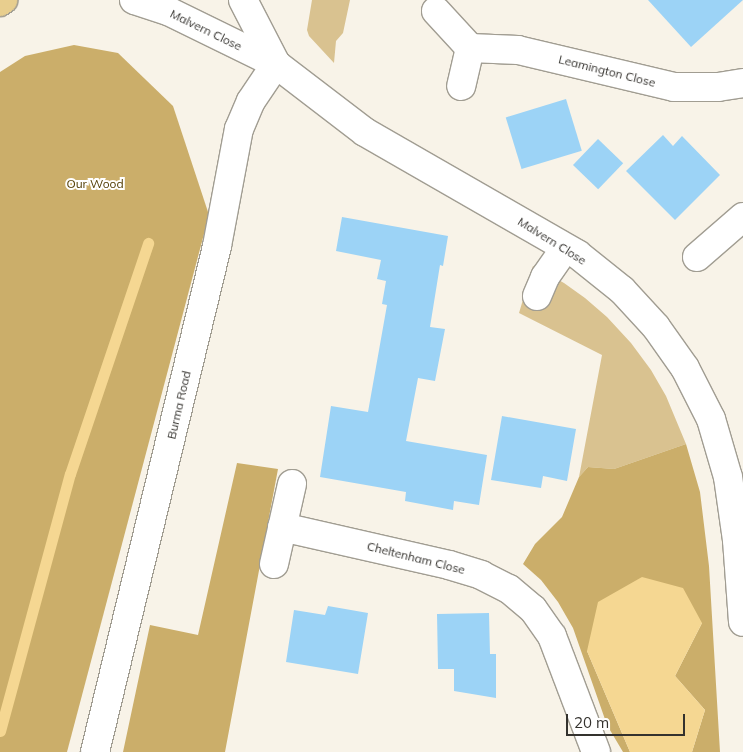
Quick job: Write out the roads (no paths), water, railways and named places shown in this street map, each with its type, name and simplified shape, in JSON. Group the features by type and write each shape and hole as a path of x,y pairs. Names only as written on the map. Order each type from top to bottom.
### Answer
{"street":[{"name":"Malvern Close","path":"134,0 168,12 276,64 365,132 577,254 622,290 656,327 685,368 711,420 728,477 737,540 743,622"},
{"name":"Malvern Close","path":"243,0 276,64"},
{"path":"436,12 470,48 460,86"},
{"name":"Leamington Close","path":"470,48 518,50 674,87 718,87 743,83"},
{"name":"Burma Road","path":"95,752 217,246 239,129 251,101 276,64"},
{"path":"697,257 743,217"},
{"path":"537,296 565,248"},
{"path":"274,564 292,484"},
{"name":"Cheltenham Close","path":"282,527 449,565 481,576 509,589 533,609 552,636 596,752"}],"waterway":[{"path":"0,731 70,474 148,243"}],"park label":[{"name":"Our Wood","path":"95,184"}]}
